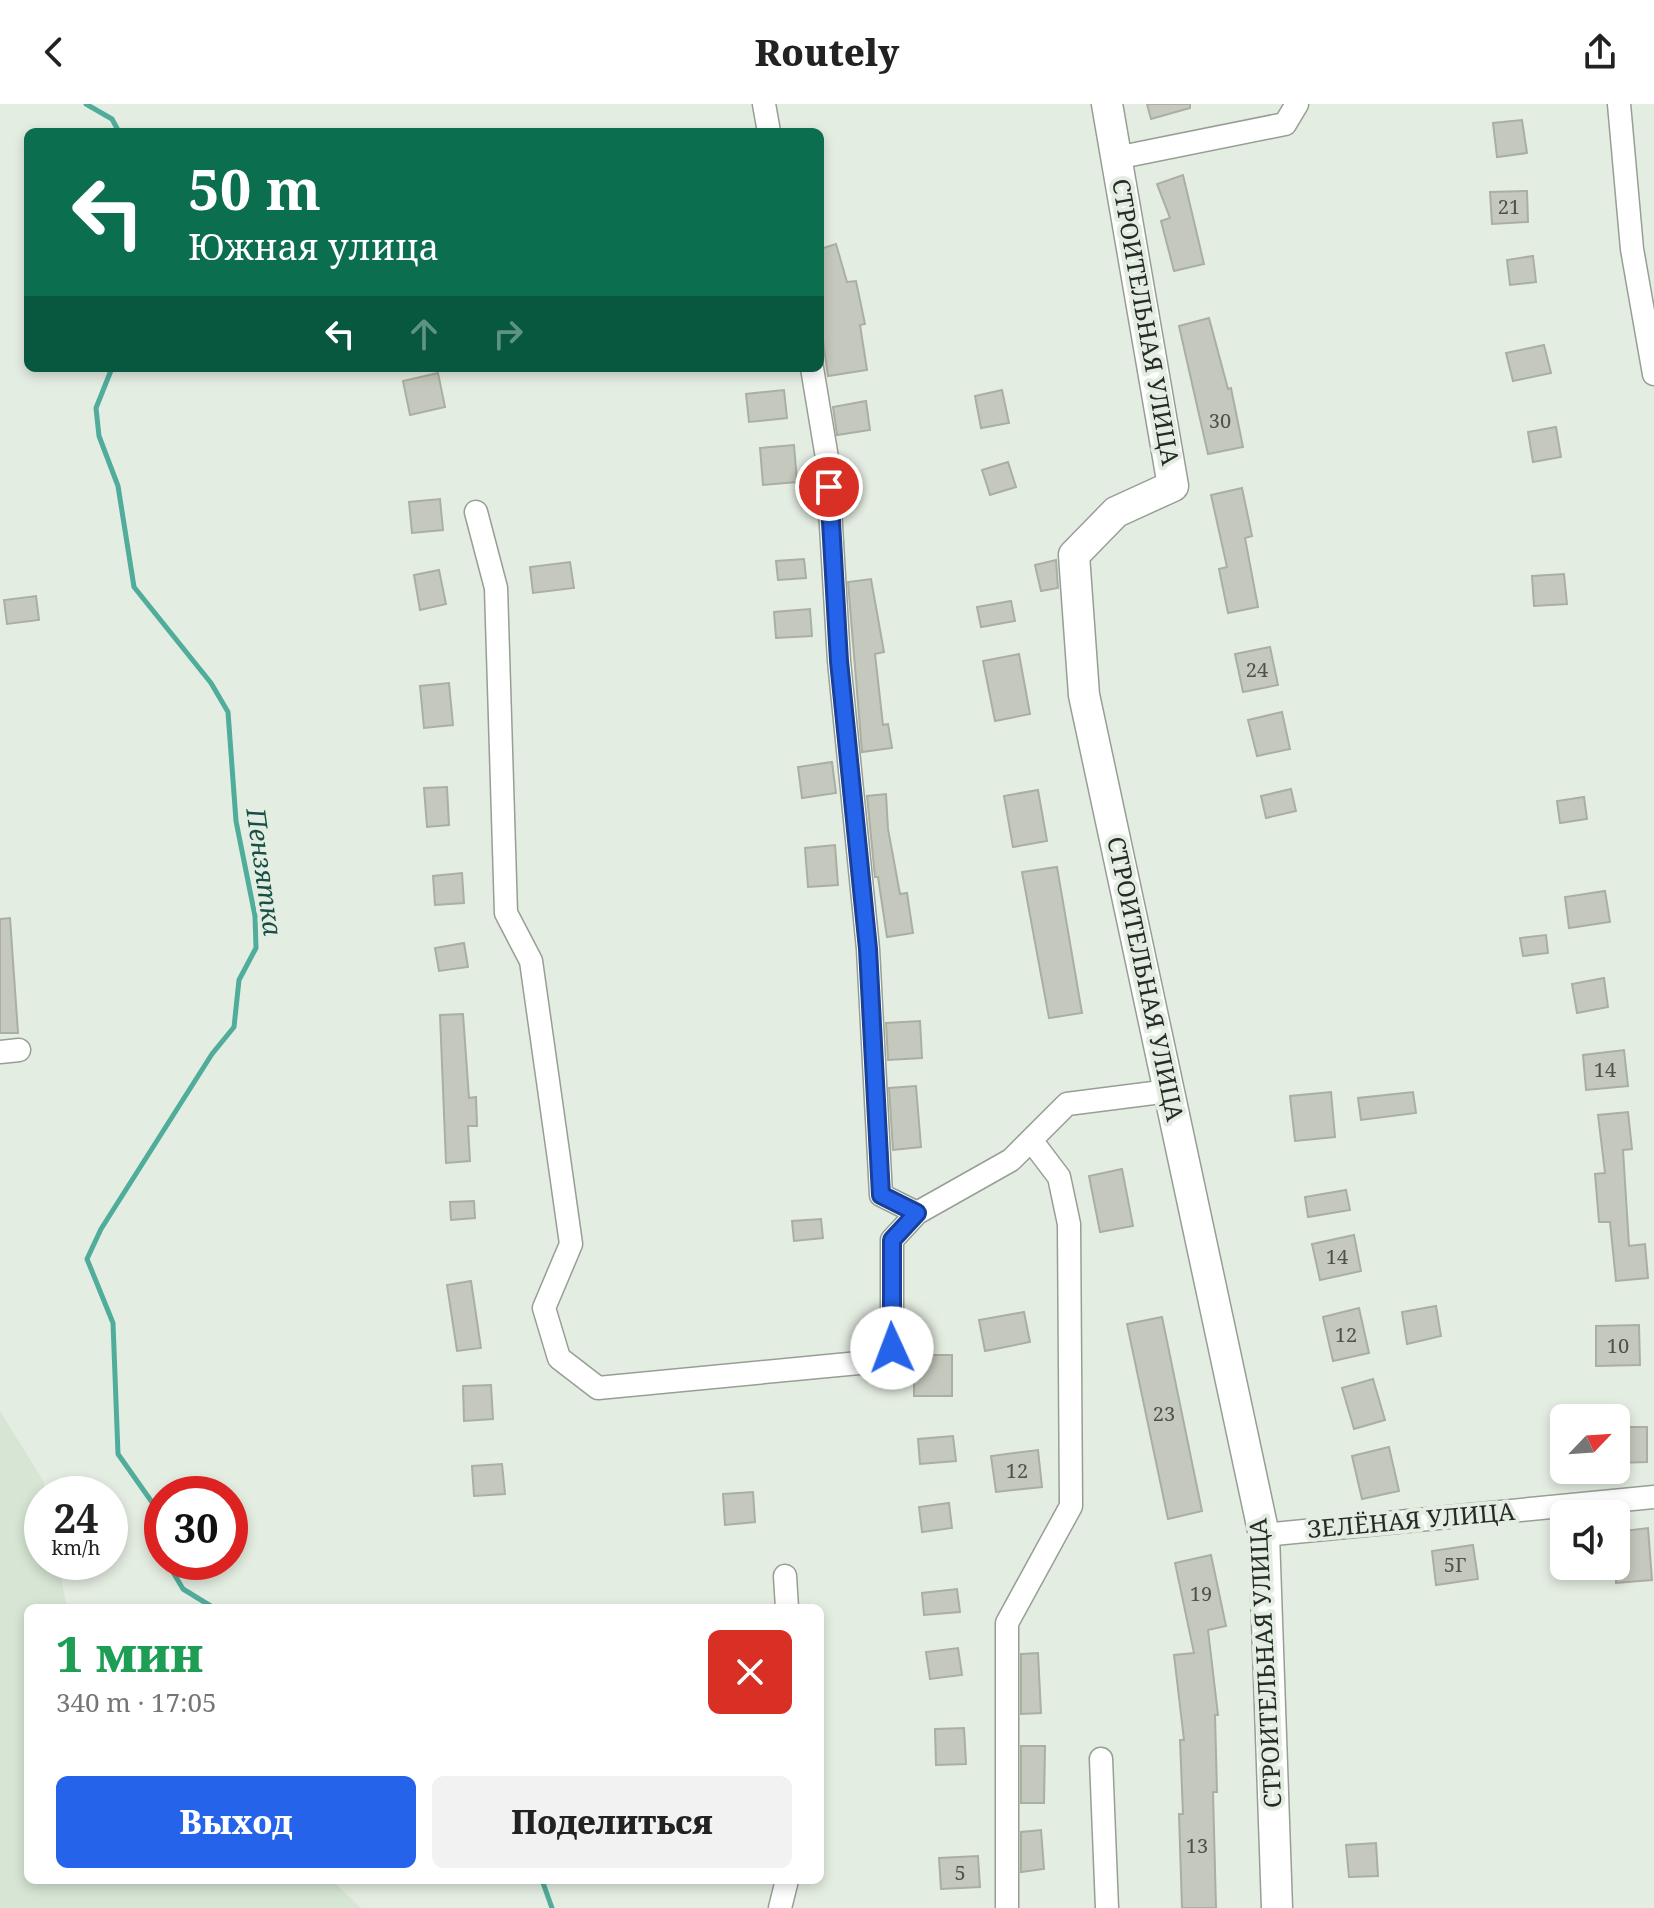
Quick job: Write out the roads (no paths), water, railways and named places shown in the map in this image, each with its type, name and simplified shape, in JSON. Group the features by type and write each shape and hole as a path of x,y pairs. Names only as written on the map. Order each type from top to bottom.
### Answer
{"street":[{"path":"764,104 768,128"},
{"name":"СТРОИТЕЛЬНАЯ УЛИЦА","path":"1107,104 1173,486 1116,512 1074,555 1084,695 1264,1535 1277,1908"},
{"path":"1116,158 1285,124 1297,104"},
{"path":"1619,104 1632,249 1654,374"},
{"path":"813,372 827,458 839,661 868,949 881,1195 917,1213"},
{"path":"476,512 496,588 506,913 531,961 571,1244 544,1308 559,1358 598,1388 859,1363 892,1348 892,1240 917,1213 1011,1160 1067,1104 1169,1091"},
{"path":"1007,1908 1007,1623 1071,1506 1069,1224 1059,1177 1031,1140"},
{"name":"ЗЕЛЁНАЯ УЛИЦА","path":"1264,1535 1654,1497"},
{"path":"785,1576 787,1604"},
{"path":"1101,1759 1107,1908"},
{"path":"780,1908 786,1884"}],"waterway":[{"name":"Пензятка","path":"86,104 112,119 117,128"},
{"name":"Пензятка","path":"110,372 96,408 99,436 118,486 134,587 211,683 228,712 236,821 255,916 256,948 239,980 234,1027 212,1054 101,1229 87,1259 113,1323 118,1454 144,1491"},
{"name":"Пензятка","path":"178,1580 183,1589 207,1604"},
{"name":"Пензятка","path":"543,1884 552,1908"}]}
